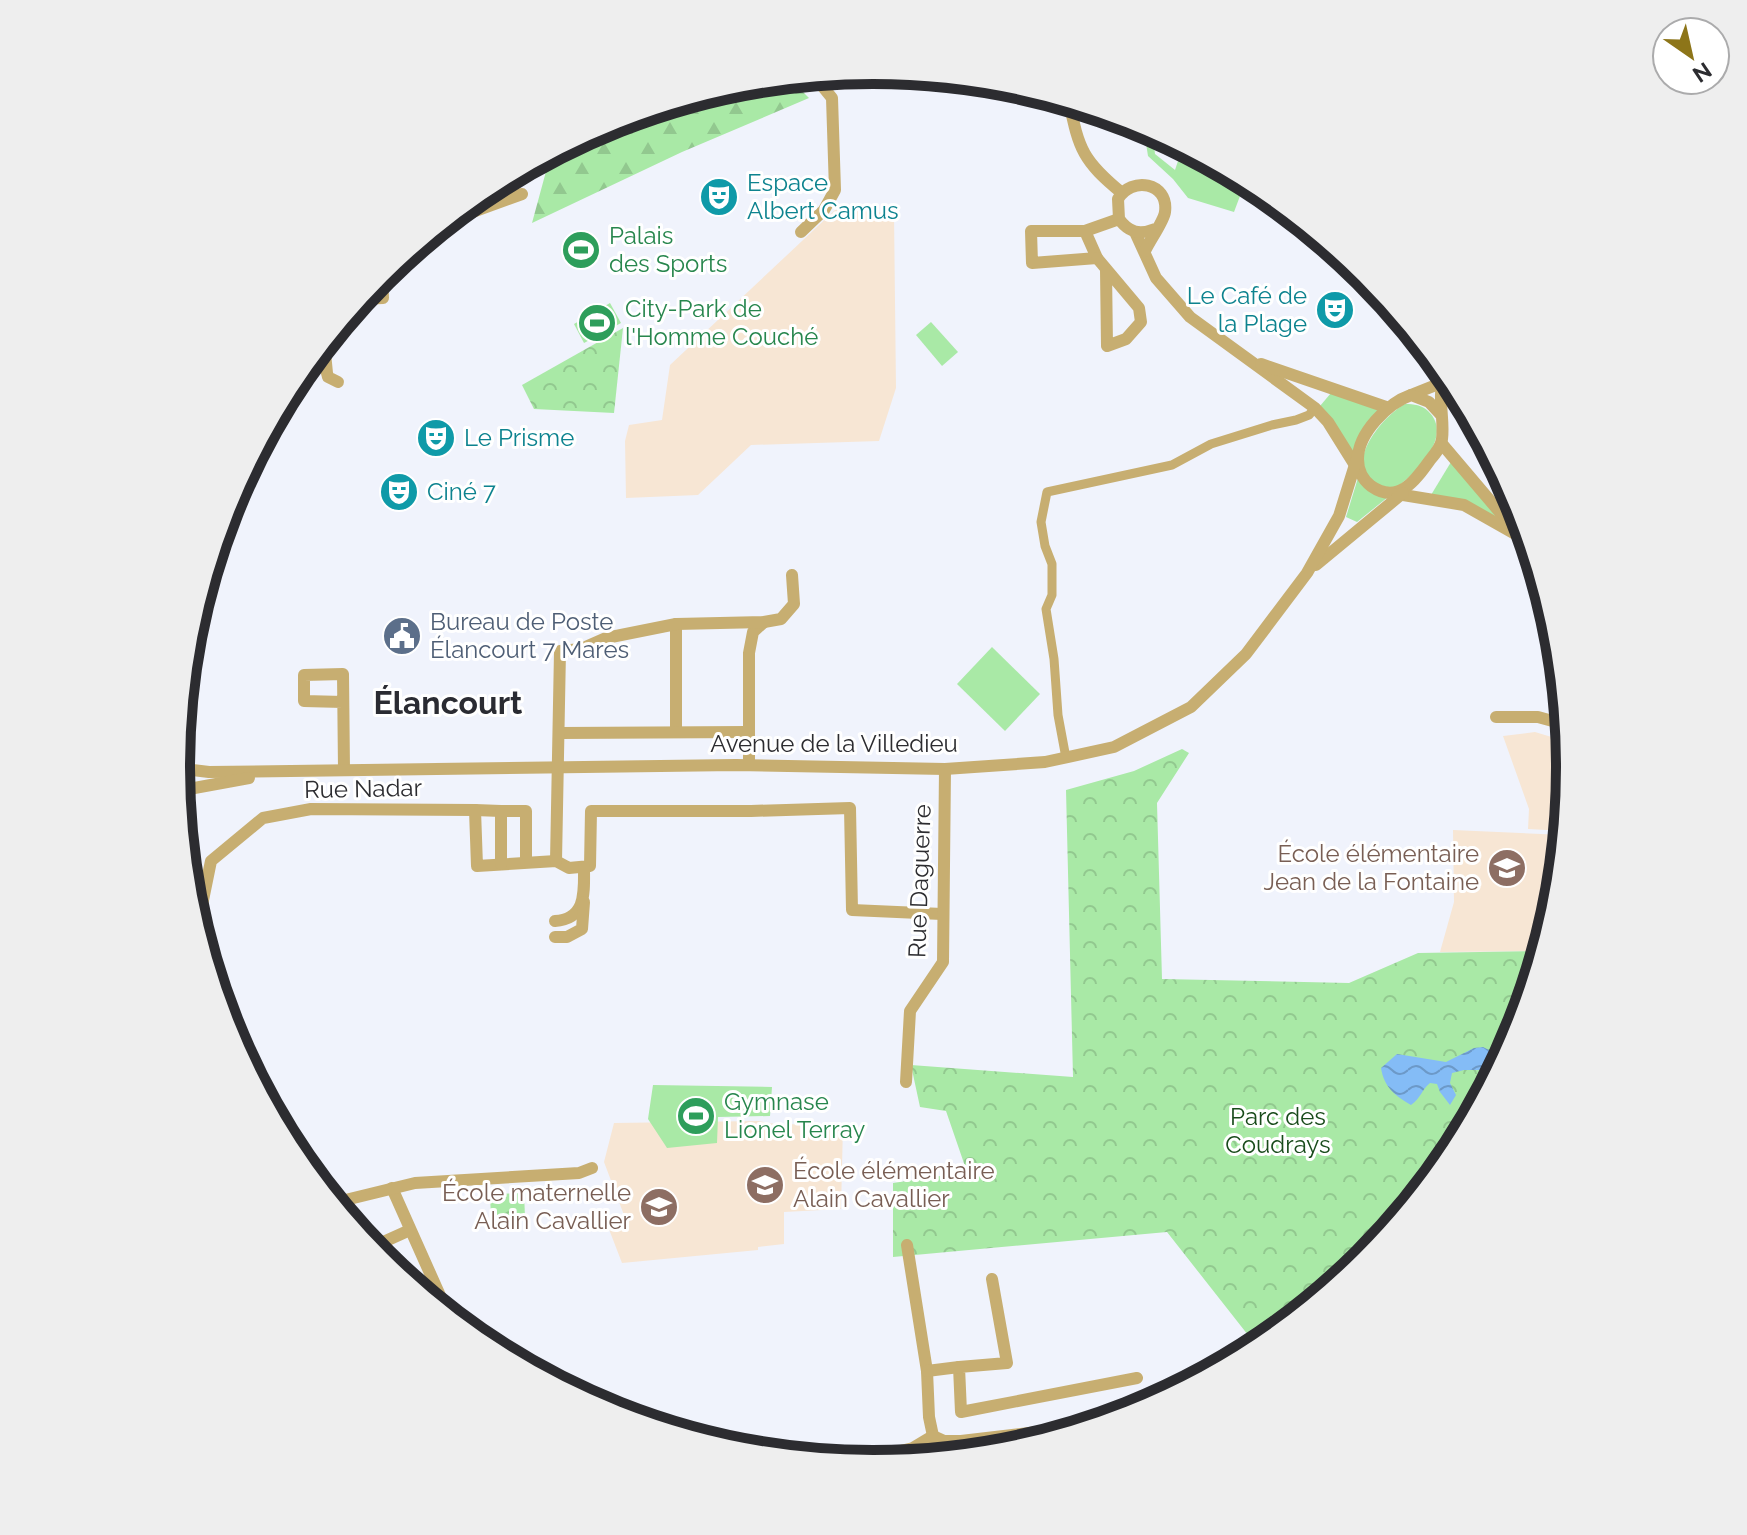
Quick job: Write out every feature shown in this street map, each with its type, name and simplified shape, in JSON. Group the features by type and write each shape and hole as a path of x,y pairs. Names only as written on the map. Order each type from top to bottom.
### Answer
{"street":[{"path":"801,232 824,210 835,190 832,98 822,86"},
{"path":"1072,114 1077,139 1095,170 1122,193"},
{"path":"1145,251 1165,215 1166,207 1159,192 1144,184 1136,184 1122,193 1116,206 1119,219 1135,232 1155,229"},
{"path":"479,210 522,194"},
{"path":"1097,258 1032,263 1031,231 1085,231 1119,219"},
{"path":"1085,231 1097,258 1139,308 1141,322 1126,339 1107,346 1106,270"},
{"path":"1135,232 1156,278 1190,317 1315,408 1358,464 1369,484 1383,492 1401,492 1464,505 1515,533"},
{"path":"326,358 328,377 338,382"},
{"path":"1250,360 1386,407"},
{"path":"1358,464 1374,423 1386,407 1437,381"},
{"path":"1443,390 1442,444 1514,529"},
{"path":"1411,395 1429,402 1442,416"},
{"path":"1066,758 1046,609 1052,595 1052,564 1041,522 1047,492 1172,465 1211,444 1296,420 1309,415 1315,408"},
{"path":"1401,492 1442,444"},
{"name":"Avenue de la Villedieu","path":"190,770 209,772 749,765 945,769 1066,758 1114,747 1191,707 1246,654 1307,573 1339,516 1358,464"},
{"name":"Avenue de la Villedieu","path":"1307,573 1401,492"},
{"path":"556,861 555,784 560,733 560,651 581,649 606,638 676,624 781,619 794,604 792,575"},
{"path":"749,765 749,653 753,632 764,622"},
{"path":"676,624 676,732"},
{"path":"343,702 344,769"},
{"path":"1496,717 1538,717 1556,722"},
{"path":"560,733 748,732"},
{"name":"Rue Daguerre","path":"906,1082 910,1011 943,962 945,769"},
{"name":"Avenue de la Villedieu","path":"190,789 288,771"},
{"path":"475,810 477,866 556,861 569,868 590,866 591,811 850,808 852,910 942,914"},
{"name":"Rue Nadar","path":"203,900 211,861 263,818 311,809 501,811"},
{"path":"501,864 501,811 526,811 526,862"},
{"path":"555,937 567,937 582,929 584,867"},
{"path":"555,921 574,914 584,900"},
{"path":"345,1200 415,1183 579,1173 592,1168"},
{"path":"392,1188 440,1295"},
{"path":"382,1242 410,1230"},
{"path":"907,1245 927,1371 934,1448"},
{"path":"927,1371 1007,1363 992,1279"},
{"path":"959,1367 961,1412 1137,1378"},
{"path":"951,1446 1024,1434"}],"shaded area":[{"path":"835,210 894,213 896,388 879,441 751,445 698,495 626,498 625,441 629,425 662,420 670,365"},
{"path":"1535,732 1556,738 1554,830 1528,829 1529,809 1503,736"},
{"name":"École élémentaire Jean de la Fontaine","path":"1453,830 1553,835 1544,901 1532,951 1440,952 1454,902"},
{"name":"École élémentaire Alain Cavallier","path":"758,1121 843,1125 841,1209 784,1212 784,1244 758,1247 758,1250 622,1263 607,1224 627,1223 604,1162 614,1123"}],"green space":[{"path":"799,88 809,98 682,152 532,223 547,168 571,154 654,120 697,107"},
{"path":"1146,141 1154,144 1155,154 1175,170 1180,156 1241,192 1234,212 1188,198 1148,156"},
{"name":"City-Park de l'Homme Couché","path":"610,303 621,323 584,343 574,324"},
{"path":"931,322 958,352 942,366 916,335"},
{"path":"623,328 614,413 534,409 522,385"},
{"path":"1331,393 1378,410 1353,452 1320,406"},
{"path":"1405,404 1418,405 1428,411 1435,421 1437,432 1421,465 1394,489 1375,483 1366,475 1364,453 1387,418"},
{"path":"1451,462 1501,522 1431,495"},
{"path":"1358,478 1388,497 1357,522 1346,517"},
{"path":"992,647 1040,694 1005,731 957,684"},
{"name":"Parc des Coudrays","path":"1182,749 1189,753 1157,803 1162,979 1349,983 1418,953 1532,951 1521,987 1487,1070 1442,1147 1416,1184 1357,1251 1290,1310 1250,1338 1167,1232 893,1257 893,1183 967,1172 946,1111 920,1107 911,1065 1073,1077 1066,790 1134,771"},
{"name":"Gymnase Lionel Terray","path":"653,1085 772,1087 770,1116 718,1117 717,1143 667,1148 648,1119"},
{"path":"524,1193 525,1217 491,1218 490,1194"}],"water":[{"path":"1483,1047 1495,1053 1484,1075 1480,1070 1452,1073 1450,1083 1456,1095 1450,1105 1437,1084 1430,1083 1411,1105 1391,1090 1382,1075 1381,1068 1397,1054 1446,1062 1474,1048"}],"place":[{"name":"Espace Albert Camus","path":"719,197"},
{"name":"Palais des Sports","path":"581,250"},
{"name":"Le Café de la Plage","path":"1335,310"},
{"name":"City-Park de l'Homme Couché","path":"597,323"},
{"name":"Le Prisme","path":"436,438"},
{"name":"Ciné 7","path":"399,492"},
{"name":"Bureau de Poste Élancourt 7 Mares","path":"402,636"},
{"name":"École élémentaire Jean de la Fontaine","path":"1507,868"},
{"name":"Gymnase Lionel Terray","path":"696,1116"},
{"name":"École élémentaire Alain Cavallier","path":"765,1185"},
{"name":"École maternelle Alain Cavallier","path":"659,1207"}],"district":[{"name":"Élancourt","path":"448,703"}]}
